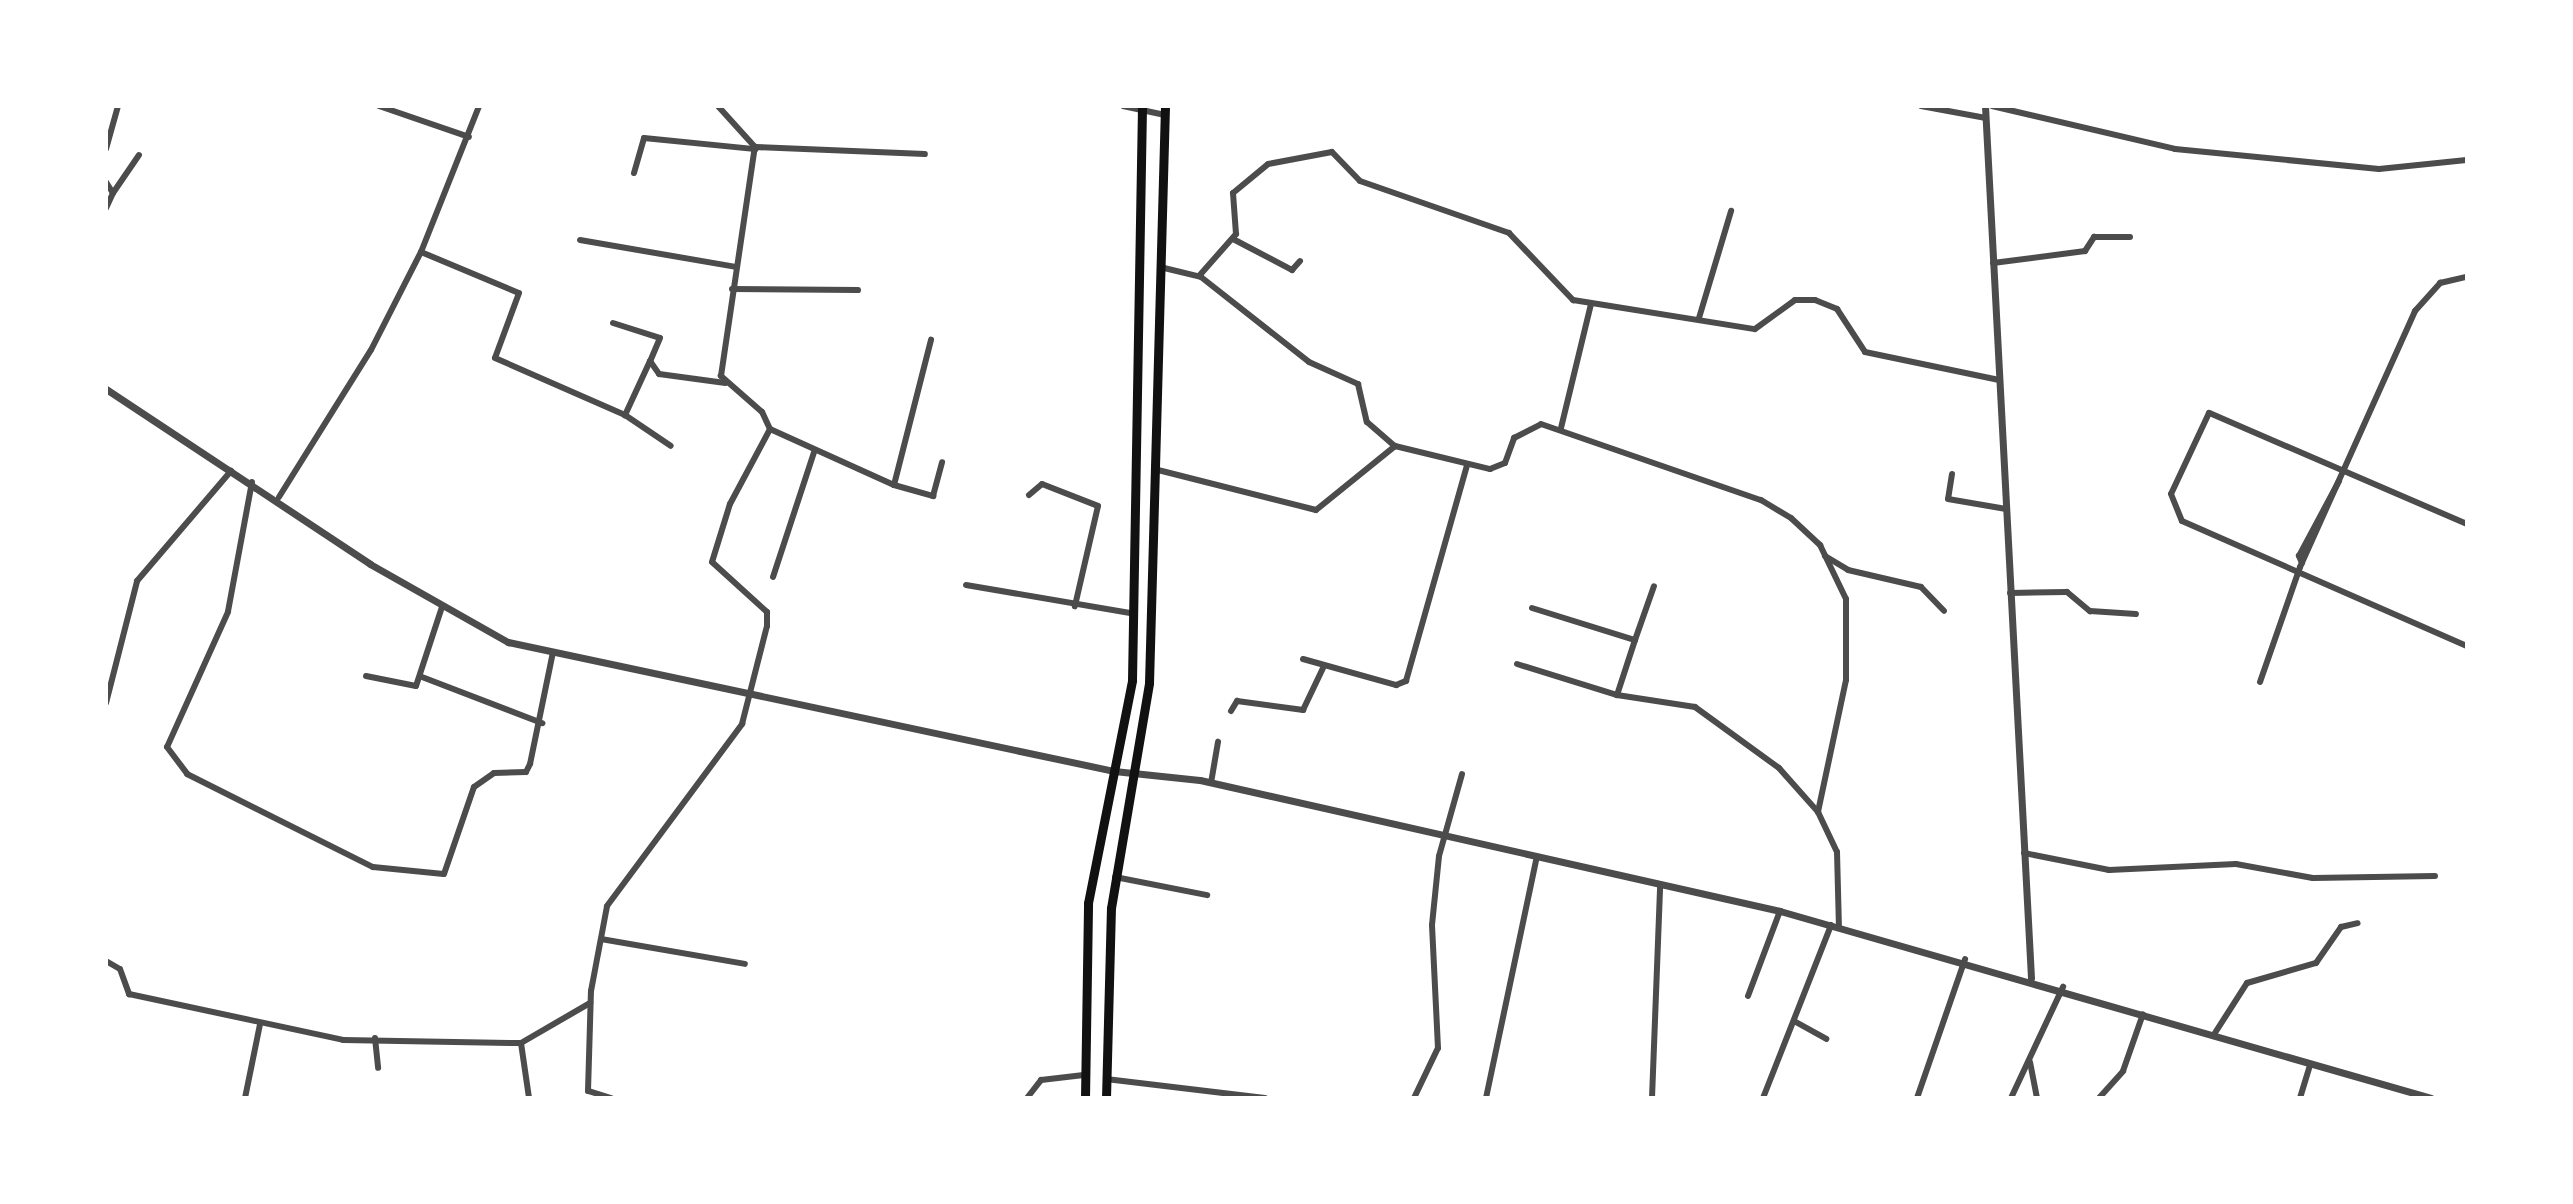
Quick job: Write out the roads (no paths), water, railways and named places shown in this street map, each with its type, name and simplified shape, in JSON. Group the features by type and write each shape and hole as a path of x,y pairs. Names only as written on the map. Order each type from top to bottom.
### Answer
{"main road":[{"path":"1085,1098 1088,903 1114,771 1135,614 1142,110"},
{"path":"1106,1098 1115,877 1149,683 1158,470 1165,111"},
{"path":"1138,469 1158,470"}],"street":[{"path":"106,149 118,106"},
{"path":"379,106 469,137"},
{"path":"279,497 421,252 479,106"},
{"path":"718,106 755,148"},
{"path":"1123,106 1165,111"},
{"path":"1921,106 1986,118"},
{"path":"1985,106 2031,978"},
{"path":"1992,106 2175,149 2379,169 2467,160"},
{"path":"634,173 644,138 755,148 925,154"},
{"path":"725,383 732,289 755,148"},
{"path":"1199,276 1233,239 1237,222 1229,202 1253,173 1332,152 1360,181 1509,233 1563,294 1591,304 1699,318 1755,329 1795,300 1815,300 1837,309 1865,352 1999,380"},
{"path":"106,208 139,155"},
{"path":"106,182 113,193"},
{"path":"1699,318 1731,211"},
{"path":"1993,263 2087,250 2094,237 2130,237"},
{"path":"1233,239 1292,270 1300,261"},
{"path":"580,240 736,267"},
{"path":"421,252 519,293 495,358 625,415 671,446"},
{"path":"1160,267 1199,276 1309,362 1358,384 1367,422 1395,446 1467,466 1505,463 1514,438 1528,426 1561,428 1761,500 1791,518 1825,556 1846,599 1846,680 1818,812"},
{"path":"2301,565 2327,521 2339,481 2424,297 2454,276 2467,277"},
{"path":"732,289 858,290"},
{"path":"1561,428 1591,304"},
{"path":"613,323 660,338 625,415"},
{"path":"894,485 931,340"},
{"path":"650,361 659,374 725,383 762,412 770,429 814,452 894,485 933,496 942,462"},
{"path":"106,389 231,471 279,497 442,607 508,642 1114,771 1135,770 1211,783 1536,860 1780,911 2063,987 2310,1066 2431,1098"},
{"path":"2467,524 2209,413 2203,418 2171,494 2172,511 2182,521 2301,565 2467,646"},
{"path":"611,1098 588,1091 590,1003 601,939 612,895 686,805 753,695 767,612 712,562 730,504 770,429"},
{"path":"1158,470 1316,510 1395,446"},
{"path":"773,577 814,452"},
{"path":"1303,659 1324,666 1406,681 1467,466"},
{"path":"106,703 137,581 231,471"},
{"path":"1952,474 1948,499 2006,509"},
{"path":"2260,682 2316,516 2339,481"},
{"path":"252,482 232,599 171,735 174,763 373,867 444,874 474,787 494,773 526,772 542,723 553,652"},
{"path":"1029,495 1042,484 1098,506 1075,606"},
{"path":"2316,516 2327,521"},
{"path":"1825,556 1848,570 1921,587 1944,611"},
{"path":"966,585 1135,614"},
{"path":"1617,695 1654,586"},
{"path":"2010,593 2067,592 2090,611 2136,614"},
{"path":"366,676 416,686 422,677 442,607"},
{"path":"1532,608 1635,640"},
{"path":"1517,664 1617,695 1712,715 1779,768 1818,812 1837,852 1835,926 1763,1098"},
{"path":"1231,711 1237,701 1303,710 1324,666"},
{"path":"422,677 542,723"},
{"path":"1211,783 1218,742"},
{"path":"1414,1098 1438,1048 1432,925 1443,838 1462,774"},
{"path":"2024,853 2115,870 2236,864 2313,878 2435,876"},
{"path":"1486,1098 1536,860"},
{"path":"1115,877 1207,895"},
{"path":"1652,1098 1660,886"},
{"path":"1748,996 1780,911"},
{"path":"2213,1036 2247,983 2316,963 2341,927 2358,923"},
{"path":"601,939 745,964"},
{"path":"1917,1098 1965,959"},
{"path":"106,961 120,969 129,994 308,1036 521,1043 590,1003"},
{"path":"2011,1098 2063,987"},
{"path":"2099,1098 2123,1071 2143,1014"},
{"path":"1794,1021 1826,1039"},
{"path":"245,1098 260,1024"},
{"path":"375,1038 378,1068"},
{"path":"521,1043 529,1098"},
{"path":"2030,1062 2037,1098"},
{"path":"2300,1098 2310,1066"},
{"path":"1027,1098 1041,1080 1084,1075"},
{"path":"1106,1079 1265,1098"}]}
